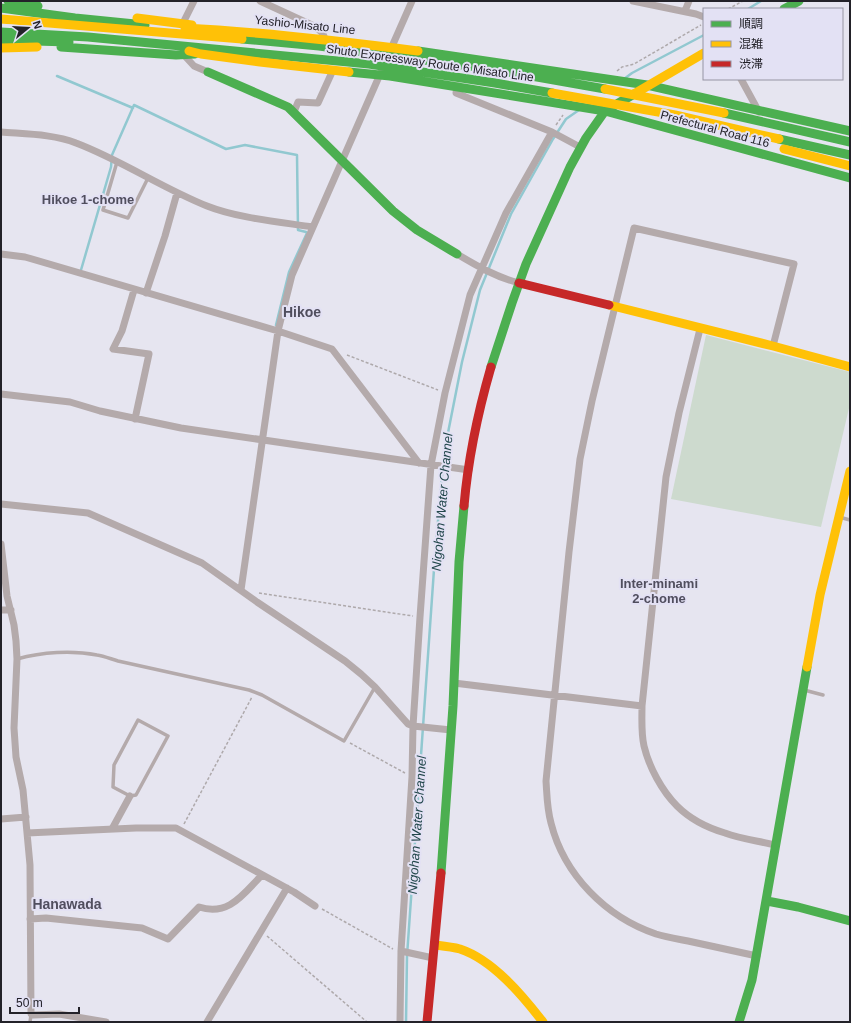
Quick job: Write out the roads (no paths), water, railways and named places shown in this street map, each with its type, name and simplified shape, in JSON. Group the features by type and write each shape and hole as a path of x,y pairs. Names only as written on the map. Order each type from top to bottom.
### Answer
{"main road":[{"path":"8,1 78,12 183,23 217,30"},
{"path":"786,8 799,1"},
{"name":"Yashio-Misato Line","path":"1,8 107,21 246,31 325,39 462,57 647,85"},
{"name":"Shuto Expressway Route 6 Misato Line","path":"1,19 319,46 492,69 647,97 778,124 850,142"},
{"name":"Shuto Expressway Route 6 Misato Line","path":"1,32 127,40 369,64 495,83 675,115 850,156"},
{"path":"1,40 173,48 201,54 380,75 458,86"},
{"path":"1,48 79,48 201,54"},
{"path":"427,1022 445,819 454,683 460,540 469,470 481,406 492,364 519,283 549,211 580,147 597,121 605,111 703,54"},
{"path":"208,72 288,107 405,222 457,254"},
{"path":"647,85 850,131"},
{"name":"Prefectural Road 116","path":"458,86 569,108 605,111 850,178"},
{"path":"675,115 728,134 850,166"},
{"path":"809,122 830,152 839,157 850,160"},
{"path":"519,283 773,346 850,367"},
{"path":"739,1022 752,980 757,956 775,845 820,595 849,475"},
{"path":"767,901 798,907 850,921"},
{"path":"435,945 462,950 486,964 516,990 543,1022"}],"street":[{"path":"183,23 194,1"},
{"path":"260,1 314,26 322,32 325,39 323,63 324,67 331,70 318,103 298,102 294,112"},
{"path":"241,590 278,331 292,275 412,1"},
{"path":"633,1 685,11 703,17"},
{"path":"685,11 689,1"},
{"path":"184,54 194,66 208,72"},
{"path":"462,57 470,65 468,81 458,86 456,93 552,132 580,147"},
{"path":"742,80 759,111 792,162"},
{"path":"1,132 44,136 75,142 177,192 224,212 313,227"},
{"path":"400,1022 401,951 412,777 413,726 431,465 445,393 470,295 506,213 552,132"},
{"path":"146,293 165,236 177,192"},
{"path":"757,956 656,934 629,922 602,904 582,884 564,859 551,824 547,807 546,781 580,459 592,401 634,228 794,264 773,346"},
{"path":"1,254 25,257 278,331 332,349 419,463"},
{"path":"457,254 482,269 519,283"},
{"path":"134,290 122,331 113,349 149,354 135,419"},
{"path":"700,329 679,413 666,477 642,706 644,746 659,783 677,807 699,822 725,833 775,845"},
{"path":"1,394 70,402 100,411 181,428 469,470"},
{"path":"1,504 88,513 202,563 335,653 375,687 403,719 413,726 451,730"},
{"path":"1,544 7,596 14,625 17,659 14,728 16,757 23,790 30,865 31,1018 59,1014 74,1019 106,1022"},
{"path":"1,610 10,610"},
{"path":"454,683 642,706"},
{"path":"112,829 130,796"},
{"path":"1,819 26,817"},
{"path":"27,833 76,830 176,828 286,888 315,906"},
{"path":"30,919 46,918 142,928 168,939 199,907 211,909 227,908 262,875"},
{"path":"207,1022 286,888"},
{"path":"401,951 433,958"}],"lane":[{"path":"117,162 103,210 128,218 148,178"},
{"path":"838,517 850,520"},
{"path":"17,659 32,654 68,652 97,654 118,661 255,692 344,741 375,687"},
{"path":"803,690 823,695"},
{"path":"138,720 168,736 136,796 130,796 113,787 114,765 138,720"}],"waterway":[{"name":"Nigohan Water Channel","path":"750,8 761,1"},
{"name":"Nigohan Water Channel","path":"624,79 632,73 703,36"},
{"path":"57,76 133,108"},
{"path":"81,270 111,167 112,155 134,105 226,149 245,145 297,155 298,230 307,233 289,272 276,325"},
{"name":"Nigohan Water Channel","path":"406,1022 407,956 435,555 444,453 462,362 480,290 511,214 553,139 566,119 579,110"}],"district":[{"name":"Hikoe 1-chome","path":"88,199"},
{"name":"Hikoe","path":"302,312"},
{"name":"Inter-minami 2-chome","path":"659,590"},
{"name":"Hanawada","path":"67,904"}]}
